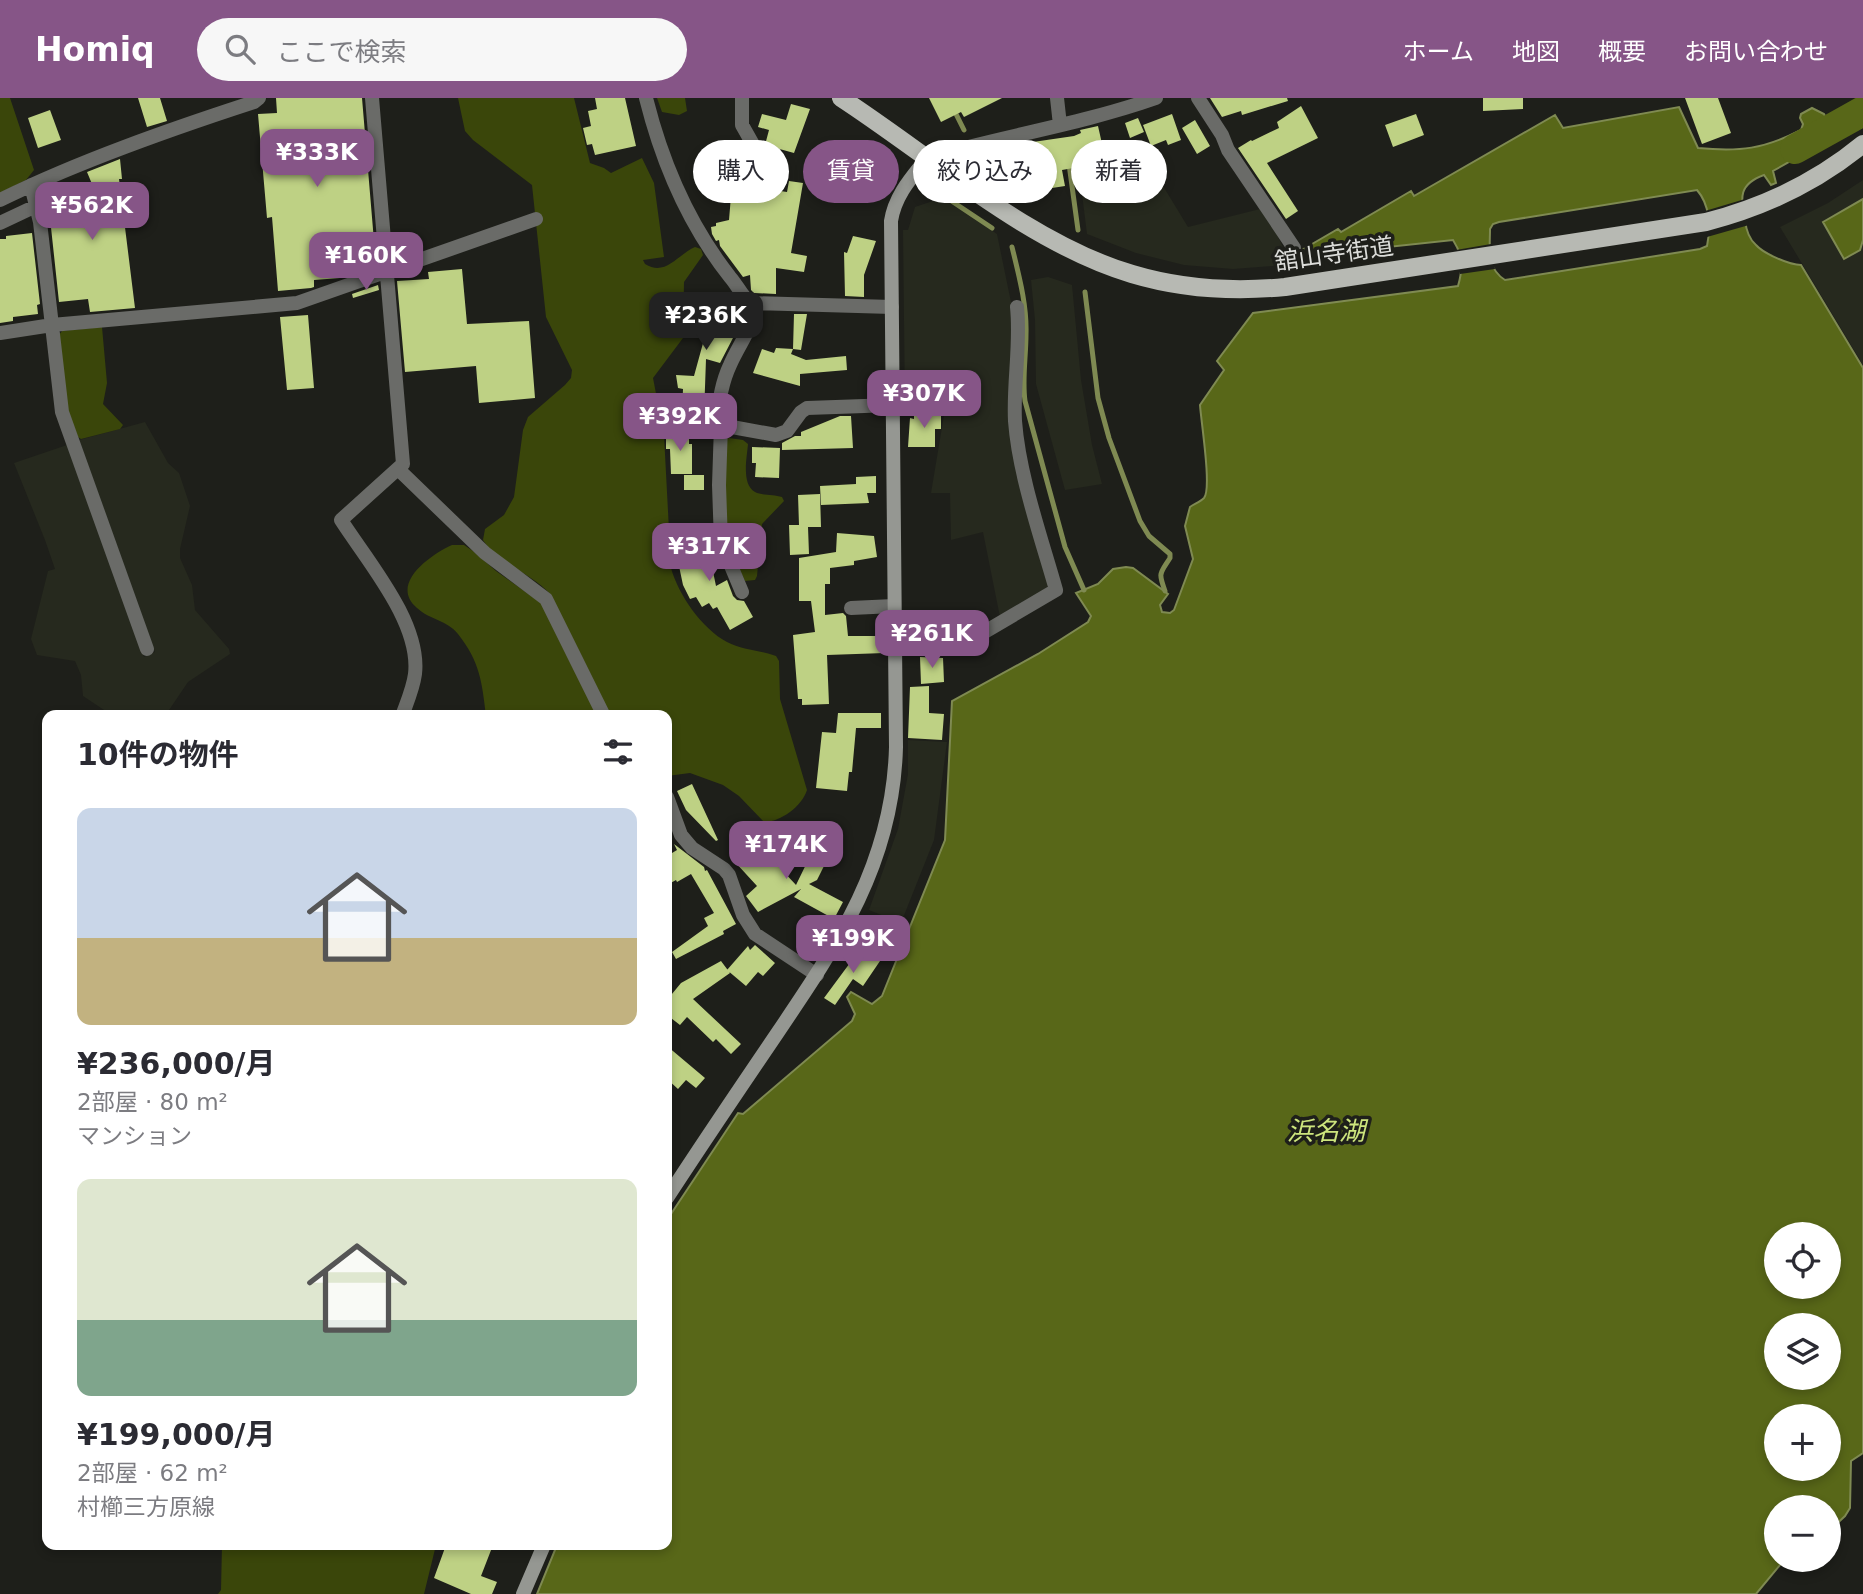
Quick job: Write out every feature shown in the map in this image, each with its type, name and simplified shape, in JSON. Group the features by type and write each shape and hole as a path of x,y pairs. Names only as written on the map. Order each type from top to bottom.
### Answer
{"main road":[{"name":"舘山寺街道","path":"841,98 913,148"},
{"name":"舘山寺街道","path":"994,203 1062,245 1129,274 1206,289 1259,289 1706,222 1749,209 1814,179 1863,144"},
{"path":"672,1191 835,947 859,900 886,825 895,774 892,211 913,177"},
{"path":"523,1594 542,1550"}],"street":[{"path":"0,200 31,185 259,98"},
{"path":"372,98 403,464 341,520 397,607 412,639 415,673 404,710"},
{"path":"646,98 686,210 717,262 745,299 755,304 892,307"},
{"path":"742,98 742,125 750,140"},
{"path":"1057,98 1060,125"},
{"path":"1000,140 1110,114 1156,98"},
{"path":"1198,98 1222,135 1228,150 1294,248"},
{"path":"31,185 40,222 62,412 147,649"},
{"path":"0,223 36,206"},
{"path":"0,333 52,325 297,303 536,219"},
{"path":"742,592 721,542 719,424 723,381 746,337 755,304"},
{"path":"895,648 959,647 1056,590 1032,481 1015,424 1019,335 1017,307"},
{"path":"671,425 719,424 776,435 787,431 807,408 892,405"},
{"path":"398,469 485,553 546,599 601,710"},
{"path":"851,608 894,606"},
{"path":"672,811 681,835 692,848 729,875 743,915 755,934 817,975"}],"shaded area":[{"path":"0,98 10,98 34,170 26,180 0,193"},
{"path":"458,98 574,98 590,163 611,173 642,158 654,183 664,257 643,260 645,264 659,268 672,263 695,247 701,249 703,255 684,282 683,338 653,378 664,435 671,568 685,599 709,629 733,645 776,656 779,661 780,699 807,790 796,807 784,816 764,822 739,796 723,785 690,773 672,775 672,710 608,710 551,595 498,556 483,540 485,529 504,515 514,497 523,430 528,417 565,385 571,378 572,370 546,317 532,185 465,131"},
{"path":"657,98 685,98 687,111 679,115 662,112"},
{"path":"1863,180 1863,365 1780,227 1828,203"},
{"path":"1167,192 1188,227 1260,209 1276,232 1289,261 1286,265 1233,269 1184,265 1136,253 1087,234 1083,203 1167,203"},
{"path":"927,203 950,203 997,234 1012,307 1010,410 1049,582 1046,590 1000,617 983,532 951,540 950,493 931,493 945,409 905,410 903,230 908,230 915,207"},
{"path":"1048,277 1072,285 1081,380 1102,484 1065,490 1036,384 1031,280"},
{"path":"102,327 107,383 103,404 123,425 120,429 81,439 68,411 59,335 62,331"},
{"path":"145,422 168,463 179,473 190,506 180,558 192,585 195,610 229,649 230,654 188,682 169,710 104,710 83,696 81,675 75,661 37,655 31,639 48,571 55,569 14,463 67,445 144,657 155,652 79,440"},
{"path":"726,439 743,440 748,444 746,477 751,488 758,493 782,497 784,501 762,524 755,580 745,581 726,541"},
{"path":"452,545 464,545 541,603 594,710 485,710 479,673 465,644 449,626 427,615 410,599 410,580 433,556"},
{"path":"908,740 947,742 934,840 901,923 869,910 898,829 908,774"},
{"path":"222,1550 435,1550 424,1594 218,1594 221,1590"}],"water":[{"name":"浜名湖","path":"1679,107 1698,148 1727,150 1763,145 1801,130 1801,114 1812,108 1824,114 1835,136 1773,171 1776,183 1771,185 1764,175 1750,183 1743,192 1742,205 1751,240 1771,255 1801,265 1863,368 1863,1453 1851,1461 1850,1508 1845,1516 1841,1520 1841,1495 1764,1495 1764,1572 1774,1572 1756,1594 537,1594 555,1550 672,1550 672,1212 738,1113 743,1114 852,1021 855,1014 847,997 851,992 872,1004 882,996 945,840 952,701 1038,654 1088,622 1091,616 1076,593 1098,584 1113,569 1133,568 1168,594 1160,605 1162,612 1170,613 1174,610 1193,559 1185,526 1190,507 1204,498 1206,492 1207,469 1200,405 1224,370 1217,361 1253,313 1458,286 1461,262 1453,240 1303,256 1300,251 1338,229 1341,232 1411,191 1414,196 1555,115 1563,128","holes":["1697,190 1707,209 1709,231 1707,246 1700,249 1505,280 1495,270 1490,258 1490,229 1493,224 1499,222"]},
{"path":"1863,199 1863,240 1860,250 1844,259 1823,222"}],"pier":[{"path":"1745,199 1749,225 1707,237 1705,211"},
{"path":"1491,244 1495,269 1460,274 1456,250"}],"building":[{"path":"138,98 160,98 167,121 147,127"},
{"path":"276,98 362,98 376,265 340,278 314,280 314,287 311,288 278,291 272,217 267,218 258,114 277,113"},
{"path":"595,98 625,98 636,146 595,155 592,144 587,145 583,128 591,126 588,111 597,109"},
{"path":"929,98 1002,98 964,117 961,112 941,122"},
{"path":"1210,98 1287,98 1288,101 1242,115 1241,111 1222,117"},
{"path":"1483,98 1523,98 1523,109 1483,111"},
{"path":"1685,98 1718,98 1731,133 1702,144"},
{"path":"791,104 810,109 794,153 789,152 789,140 766,140 769,130 758,127 762,114 786,120"},
{"path":"1301,106 1318,138 1267,163 1298,211 1286,219 1238,148 1279,128 1277,122"},
{"path":"50,110 61,140 38,148 28,118"},
{"path":"1172,114 1181,140 1168,145 1167,140 1149,140 1143,125"},
{"path":"1416,114 1424,135 1393,147 1385,125"},
{"path":"1138,118 1144,132 1130,138 1125,123"},
{"path":"1195,120 1210,146 1197,154 1182,128"},
{"path":"1098,126 1101,140 1071,140 1071,168 1062,170 1065,186 1057,187 1057,140 1047,140 1074,136 1081,133 1080,130"},
{"path":"120,159 122,179 119,179 135,308 90,312 88,299 59,302 47,190 92,184 87,172"},
{"path":"789,181 803,183 791,253 807,256 804,272 776,268 776,294 754,293 751,290 750,275 743,277 720,246 719,240 716,241 712,234 711,227 729,220 730,203 789,203"},
{"path":"32,233 40,304 37,305 38,314 13,317 13,321 0,323 0,239"},
{"path":"853,236 876,241 864,275 864,297 845,296 844,252 847,253"},
{"path":"462,269 467,324 529,321 535,398 479,403 476,366 405,372 397,281 429,279 428,272"},
{"path":"378,285 379,290 353,298 352,294"},
{"path":"723,293 724,325 736,329 734,336 720,363 706,359 704,415 682,415 683,389 678,388 676,375 694,376 708,325 702,325 702,320 697,320 696,295"},
{"path":"794,314 807,314 801,350 793,349"},
{"path":"308,315 314,388 287,390 280,317"},
{"path":"776,348 793,349 791,354 806,360 846,356 847,370 800,374 800,386 753,373 762,349 774,353"},
{"path":"941,414 941,429 935,429 935,447 908,447 910,418 914,419 914,415"},
{"path":"840,416 851,416 853,448 782,450 782,443"},
{"path":"666,433 689,435 689,444 692,444 692,474 671,474"},
{"path":"752,447 780,448 779,478 755,477 756,463 752,463"},
{"path":"684,475 704,475 704,490 684,490"},
{"path":"876,476 876,493 867,493 869,503 821,505 820,486 856,484 856,477"},
{"path":"820,494 821,527 808,527 809,554 790,555 789,525 799,525 798,495"},
{"path":"837,533 874,536 877,557 854,561 854,565 830,568 830,584 825,584 825,615 843,613 846,616 848,636 885,636 885,653 827,655 829,704 802,705 802,699 798,699 793,635 815,632 811,601 799,601 799,558 836,552"},
{"path":"706,538 716,586 727,580 733,596 744,601 753,617 730,630 717,607 713,609 709,603 702,607 696,597 690,599 683,585 675,547"},
{"path":"920,657 943,658 944,682 921,684"},
{"path":"929,686 929,713 944,714 942,740 908,738 910,687"},
{"path":"838,713 881,713 881,728 856,728 852,772 849,772 847,791 816,788 822,732 836,733"},
{"path":"692,784 718,840 716,841 686,810 677,791"},
{"path":"760,840 772,853 768,855 796,885 814,848 829,856 817,880 809,884 843,902 834,919 794,897 801,889 758,912 746,896 757,886 735,862"},
{"path":"674,844 707,870 736,924 723,931 724,934 676,959 672,952 708,926 704,918 714,913 691,874 672,882 672,853 677,850"},
{"path":"755,945 775,963 763,976 758,972 746,986 727,970 748,946 750,950"},
{"path":"861,948 880,961 863,986 853,979 835,1005 824,998"},
{"path":"721,961 730,973 693,999 741,1044 731,1054 716,1039 713,1042 687,1017 680,1025 672,1019 672,994 681,983"},
{"path":"672,1050 705,1078 696,1088 686,1080 678,1089 672,1084"},
{"path":"444,1550 491,1550 481,1576 497,1582 492,1594 471,1594 434,1578"}],"waterway":[{"path":"948,98 964,130"},
{"path":"1795,149 1863,111"},
{"path":"1069,164 1078,230"},
{"path":"954,203 992,228"},
{"path":"1012,247 1025,312 1025,401 1065,547 1084,590"},
{"path":"1085,292 1098,398 1109,438 1140,521 1149,536 1170,554 1161,573 1165,591"}]}
